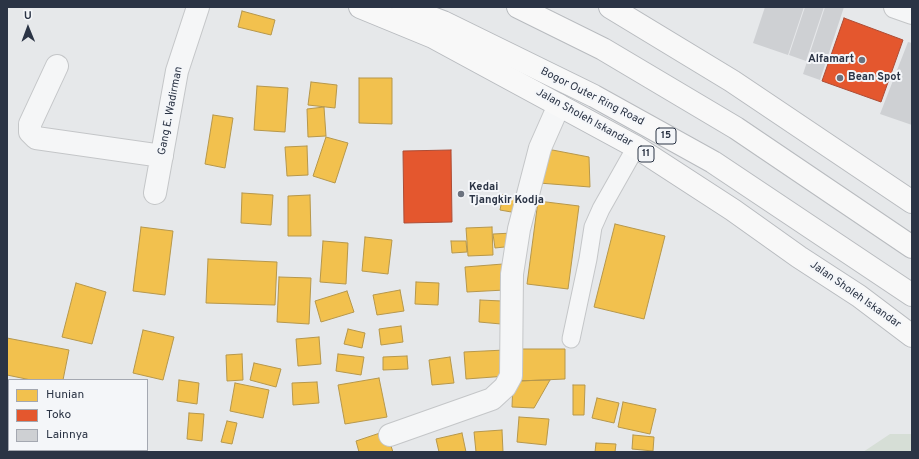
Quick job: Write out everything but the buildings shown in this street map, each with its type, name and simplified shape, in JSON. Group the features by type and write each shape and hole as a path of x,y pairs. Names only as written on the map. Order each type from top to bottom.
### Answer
{"highway":[{"name":"Jalan Sholeh Iskandar","path":"360,7 433,37 636,147 733,210 799,257 859,296 912,336"},
{"name":"Bogor Outer Ring Road","path":"403,7 442,22 594,96 713,162 912,295"},
{"path":"518,7 603,49 736,128 912,247"},
{"path":"619,10 732,81 912,202"}],"street":[{"name":"Gang E. Wadirman","path":"155,193 177,70 198,7"},
{"path":"895,7 912,13"},
{"path":"57,66 30,124 30,132 36,138 162,156"},
{"path":"390,435 492,399 505,387 512,376 512,274 519,229 540,148 559,105"}],"lane":[{"path":"571,339 588,259 593,227 601,209 636,147"}],"shaded area":[{"path":"890,434 912,434 912,452 863,452"}],"place":[{"name":"Alfamart","path":"862,60"},
{"name":"Bean Spot","path":"840,78"},
{"name":"Kedai Tjangkir Kodja","path":"461,194"}]}
